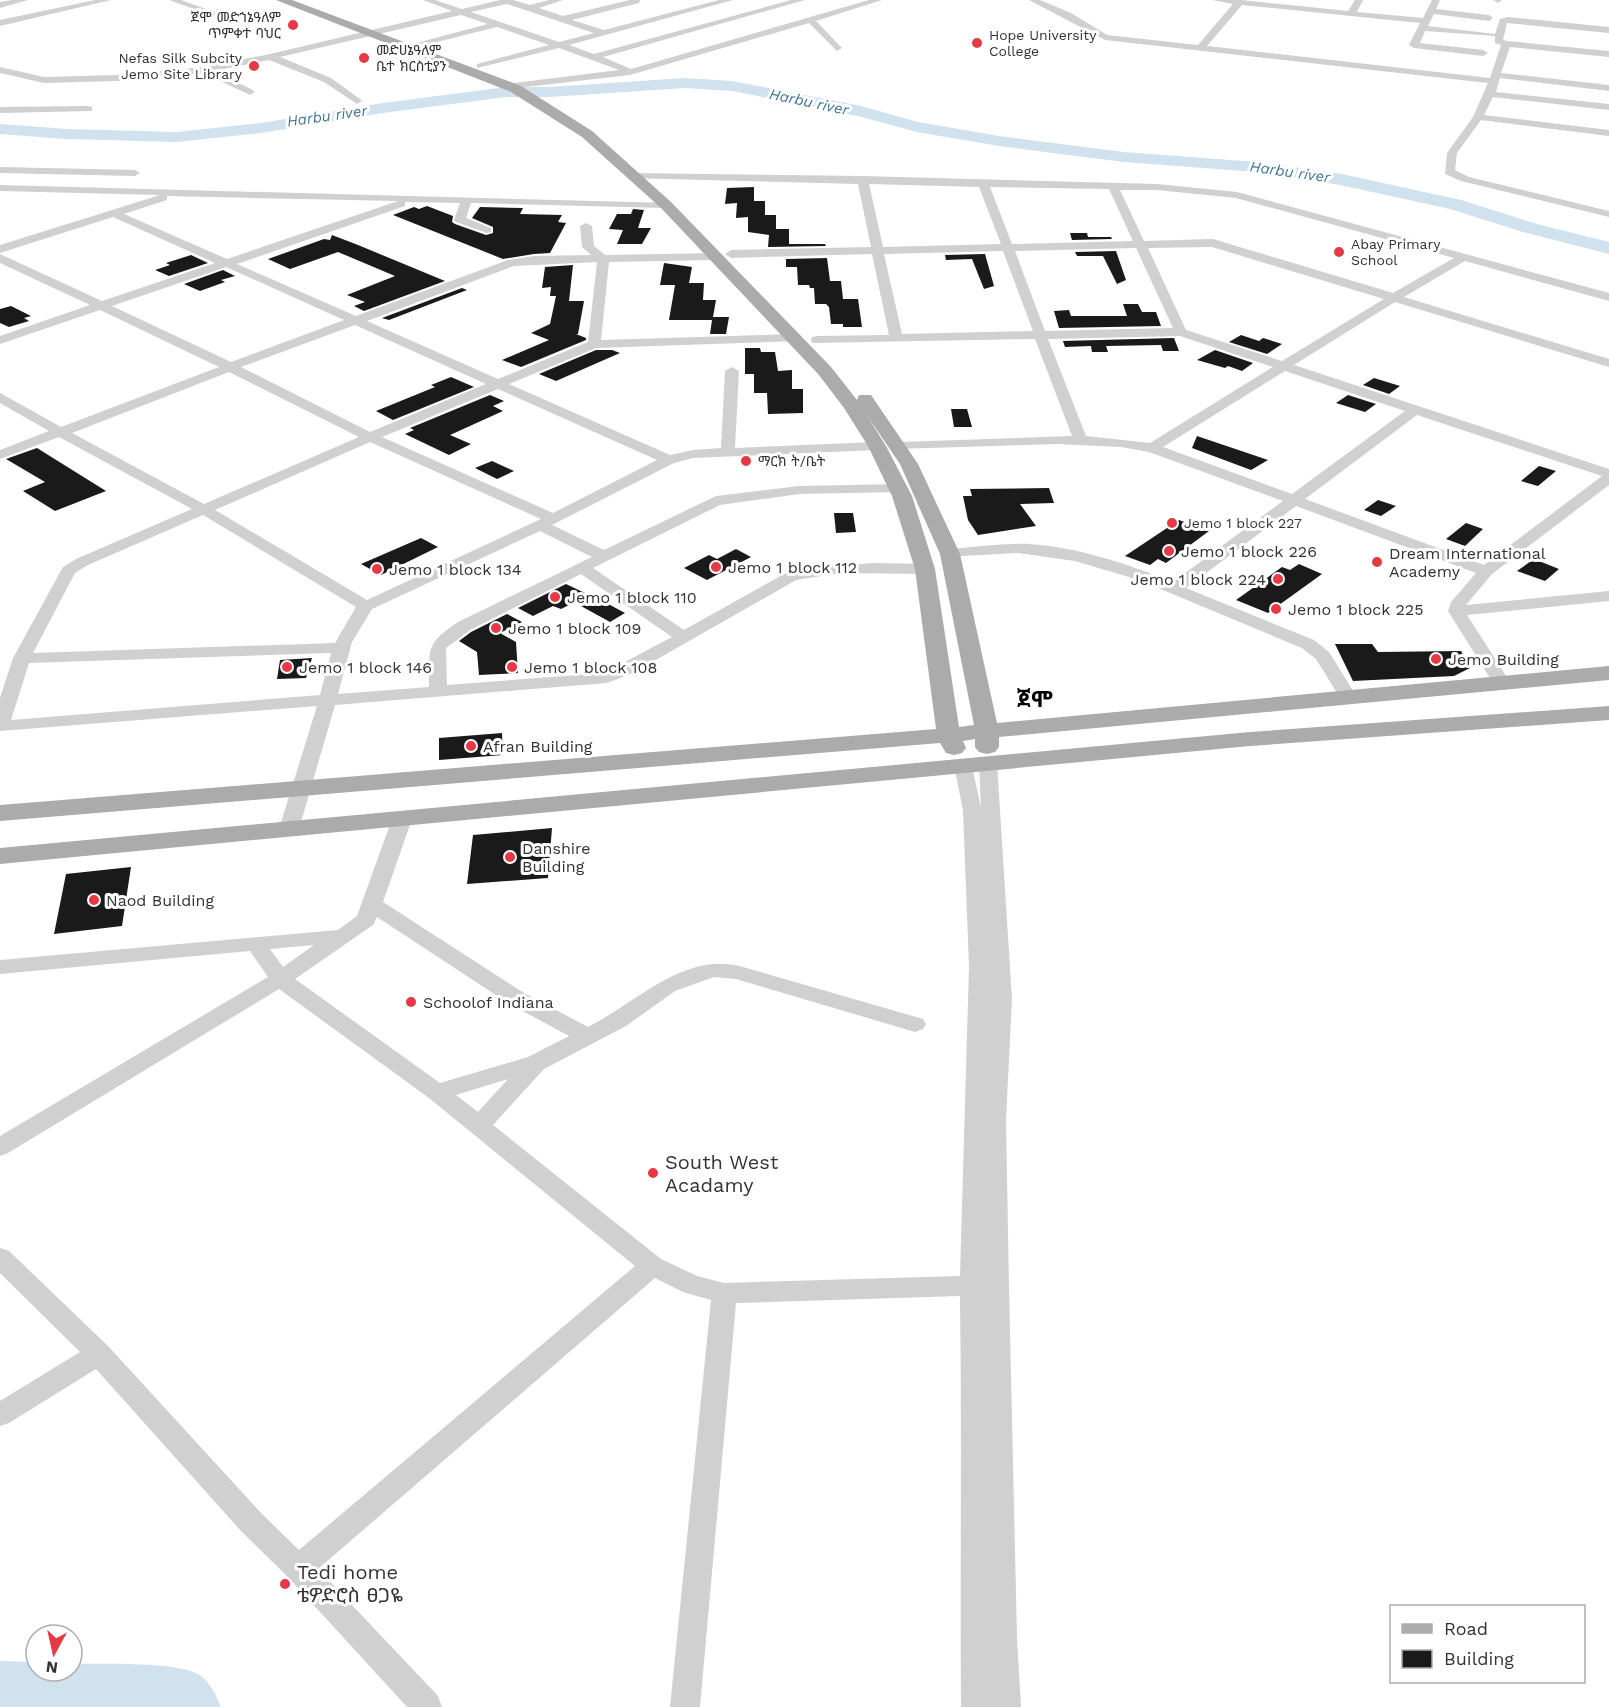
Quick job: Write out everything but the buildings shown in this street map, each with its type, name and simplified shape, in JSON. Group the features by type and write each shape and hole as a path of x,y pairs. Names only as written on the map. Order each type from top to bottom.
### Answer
{"main road":[{"path":"282,0 525,90 587,134 666,205 825,371 852,406 877,446 898,488 920,548 925,569 948,734 963,766"},
{"path":"305,0 480,66 601,129 655,175 817,340 846,373 900,446 950,554 987,731 988,763"},
{"path":"771,315 789,313"},
{"path":"0,813 987,731 1609,673"},
{"path":"879,740 919,728 931,719 942,700"},
{"path":"982,707 1007,717 1047,724"},
{"path":"0,856 1358,729 1609,713"}],"street":[{"path":"0,5 24,0"},
{"path":"44,0 66,9"},
{"path":"0,23 107,0"},
{"path":"173,0 232,20"},
{"path":"427,0 558,44 630,72"},
{"path":"0,70 44,80 118,78 204,70 270,57 506,0 603,33"},
{"path":"530,8 559,0"},
{"path":"480,66 729,0"},
{"path":"525,90 630,72 878,0"},
{"path":"1034,0 1068,15 1105,37 1609,88"},
{"path":"1047,0 1079,14 1113,34 1183,46"},
{"path":"1216,0 1350,14 1491,35"},
{"path":"1350,14 1359,0"},
{"path":"1436,0 1414,43 1415,46 1483,53"},
{"path":"594,57 803,1"},
{"path":"564,19 645,3 676,13"},
{"path":"1201,47 1239,3"},
{"path":"820,6 840,11"},
{"path":"1430,11 1489,18"},
{"path":"1068,15 1079,14"},
{"path":"811,20 837,48"},
{"path":"1609,30 1508,20 1503,21 1498,41 1506,44 1609,54"},
{"path":"421,43 497,24"},
{"path":"1500,30 1512,31"},
{"path":"1506,44 1490,94 1478,117 1452,153 1449,172 1465,179 1609,214"},
{"path":"270,57 335,83 346,89 357,100"},
{"path":"204,70 250,92"},
{"path":"1490,94 1609,107"},
{"path":"0,110 88,109"},
{"path":"1478,117 1609,133"},
{"path":"0,170 135,173"},
{"path":"632,176 862,179 1182,188 1237,195 1609,297"},
{"path":"862,179 896,337"},
{"path":"983,183 1080,439"},
{"path":"1113,186 1181,332"},
{"path":"0,188 666,205"},
{"path":"0,249 176,194"},
{"path":"1545,199 1609,204"},
{"path":"0,340 413,200"},
{"path":"466,201 460,220 487,230"},
{"path":"115,214 669,460"},
{"path":"586,226 588,247 603,259"},
{"path":"731,254 1213,243 1609,363"},
{"path":"0,455 512,263 713,256"},
{"path":"1152,448 1392,298 1464,257"},
{"path":"0,258 230,367 546,522 605,557"},
{"path":"594,344 603,259"},
{"path":"817,340 1181,332 1609,476"},
{"path":"792,338 594,344 370,437 94,556 69,570 22,658 0,726 327,702 607,678 790,577 812,571 839,568 925,569"},
{"path":"729,452 732,370"},
{"path":"0,396 60,432 203,509 366,606"},
{"path":"1177,587 1296,501 1414,411"},
{"path":"900,446 1080,439 1121,442 1152,448 1486,571"},
{"path":"289,830 303,788 341,648 350,624 366,606 546,522 669,460 693,454 877,446"},
{"path":"1456,611 1461,600 1486,571 1609,476"},
{"path":"438,693 438,647 446,638 464,626 706,505 725,498 799,490 898,488"},
{"path":"950,554 1018,549 1041,550 1129,570 1177,587 1317,650 1348,697"},
{"path":"582,568 683,637"},
{"path":"1456,611 1609,596"},
{"path":"1456,611 1501,682"},
{"path":"22,658 341,648"},
{"path":"976,1707 974,1567 976,1472 984,1286 1001,999 988,763"},
{"path":"963,766 972,810 980,966 984,1286 1006,1707"},
{"path":"0,1147 280,979 366,920 402,819"},
{"path":"372,904 516,998 588,1037"},
{"path":"0,967 346,935"},
{"path":"256,944 280,979 480,1125 652,1266 692,1286 723,1293 984,1286"},
{"path":"437,1092 536,1063 618,1021 668,986 713,970 736,972 915,1024"},
{"path":"480,1125 536,1063"},
{"path":"0,1258 99,1354 251,1521 428,1707"},
{"path":"298,1568 652,1266"},
{"path":"685,1707 723,1293"},
{"path":"0,1415 99,1354"}],"waterway":[{"name":"Harbu river","path":"0,129 67,134 177,137 261,128 383,108 506,92 550,92 685,83 732,86 861,111 917,127 999,141 1124,157 1257,167 1342,180 1454,204 1530,228 1609,248"},
{"path":"0,1686 182,1692 195,1707"}],"place":[{"name":"ጀሞ መድኀኔዓለም ጥምቀተ ባህር","path":"293,25"},
{"name":"Hope University College","path":"977,43"},
{"name":"መድሀኔዓለም ቤተ ክርስቲያን","path":"364,58"},
{"name":"Nefas Silk Subcity Jemo Site Library","path":"254,66"},
{"name":"Abay Primary School","path":"1339,252"},
{"name":"ማርክ ት/ቤት","path":"746,461"},
{"name":"Jemo 1 block 227","path":"1172,523"},
{"name":"Jemo 1 block 226","path":"1169,551"},
{"name":"Dream International Academy","path":"1377,562"},
{"name":"Jemo 1 block 112","path":"716,567"},
{"name":"Jemo 1 block 134","path":"377,569"},
{"name":"Jemo 1 block 224","path":"1278,579"},
{"name":"Jemo 1 block 110","path":"555,597"},
{"name":"Jemo 1 block 225","path":"1276,609"},
{"name":"Jemo 1 block 109","path":"496,628"},
{"name":"Jemo Building","path":"1436,659"},
{"name":"Jemo 1 block 146","path":"287,667"},
{"name":"Jemo 1 block 108","path":"512,667"},
{"name":"Afran Building","path":"471,746"},
{"name":"Danshire Building","path":"510,857"},
{"name":"Naod Building","path":"94,900"},
{"name":"Schoolof Indiana","path":"411,1002"},
{"name":"South West Acadamy","path":"653,1173"},
{"name":"Tedi home ቴዎድሮስ ፀጋዬ","path":"285,1584"}],"district":[{"name":"ጀሞ","path":"1035,699"}]}
